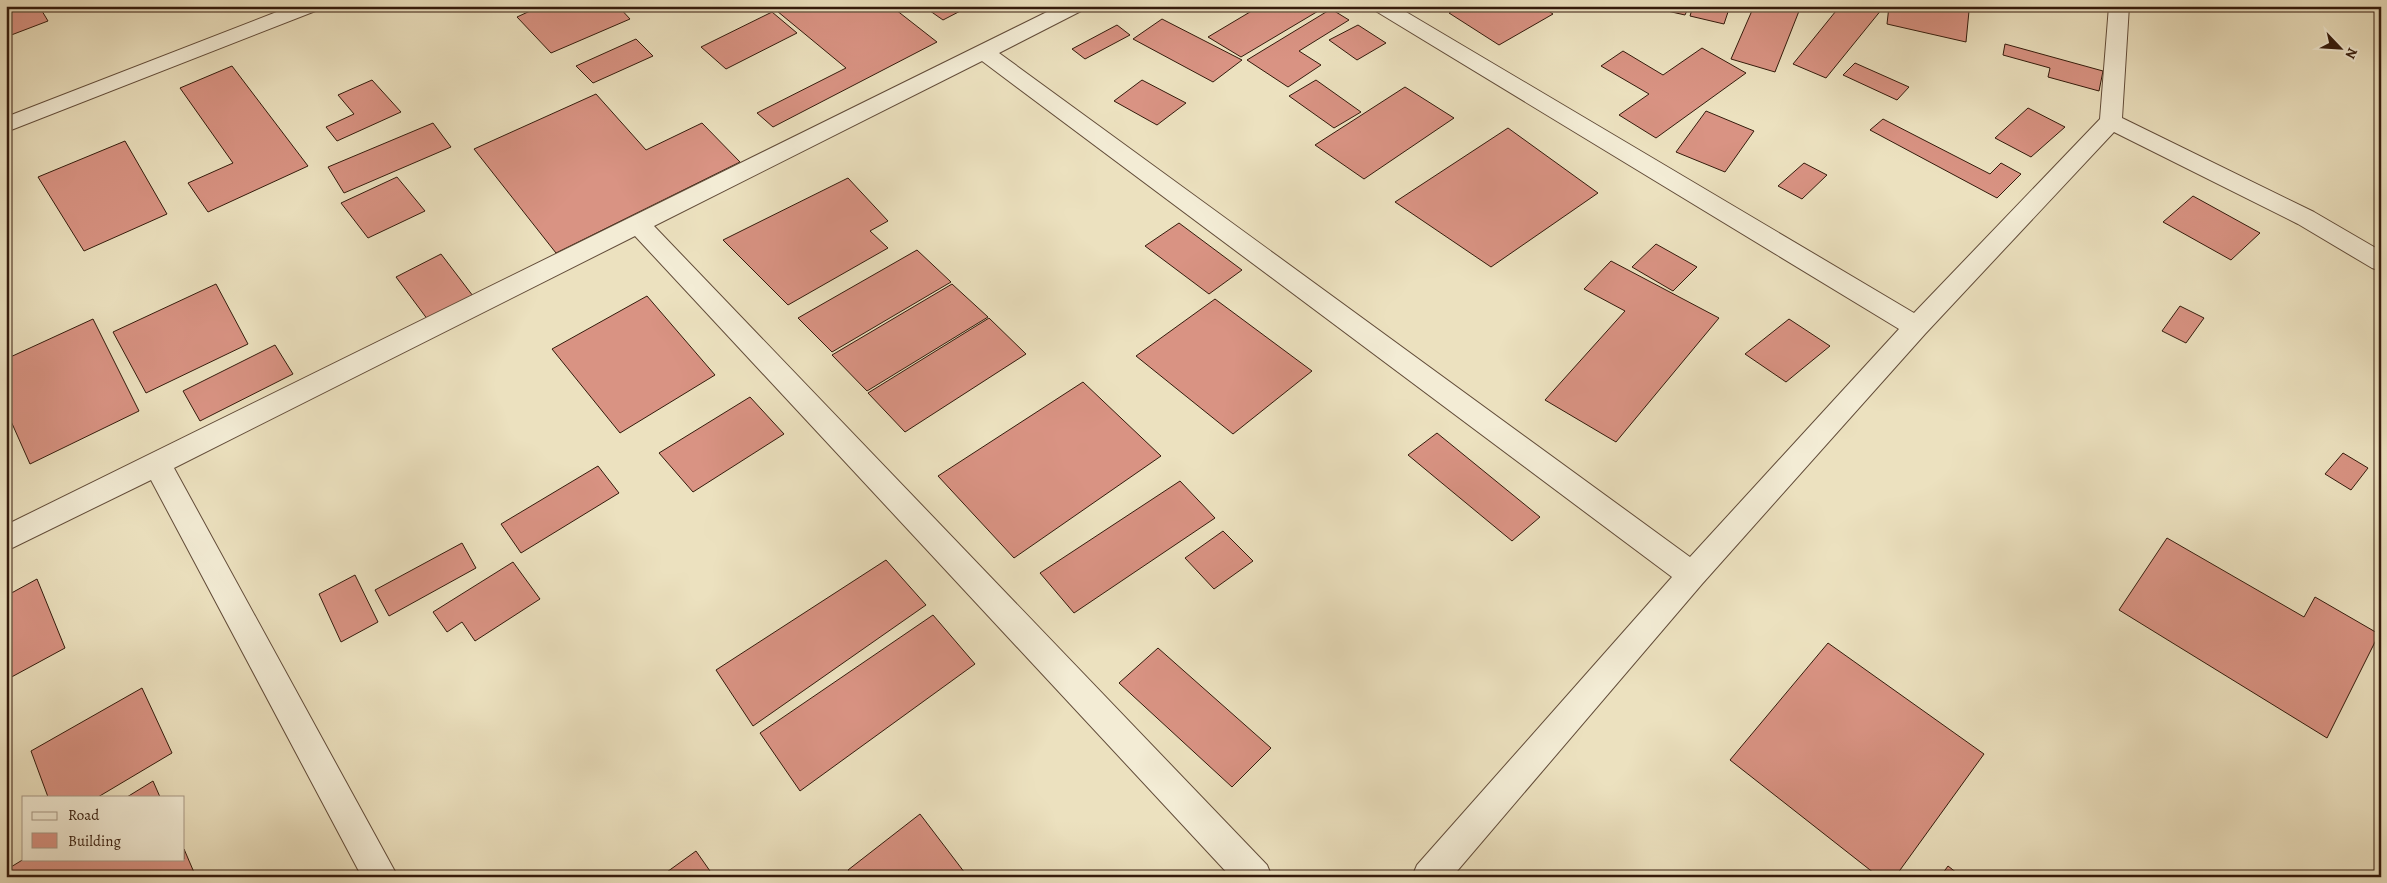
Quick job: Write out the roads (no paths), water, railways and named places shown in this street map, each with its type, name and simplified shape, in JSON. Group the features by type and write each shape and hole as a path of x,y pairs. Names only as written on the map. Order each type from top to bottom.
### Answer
{"street":[{"path":"6,125 311,6"},
{"path":"6,539 637,223 985,53 1076,6"},
{"path":"1381,6 1916,327"},
{"path":"1429,877 1692,576 1916,327 2110,122 2119,6"},
{"path":"985,53 1692,576"},
{"path":"2110,122 2306,218 2381,262"},
{"path":"637,223 1255,877"},
{"path":"157,464 381,877"}]}
